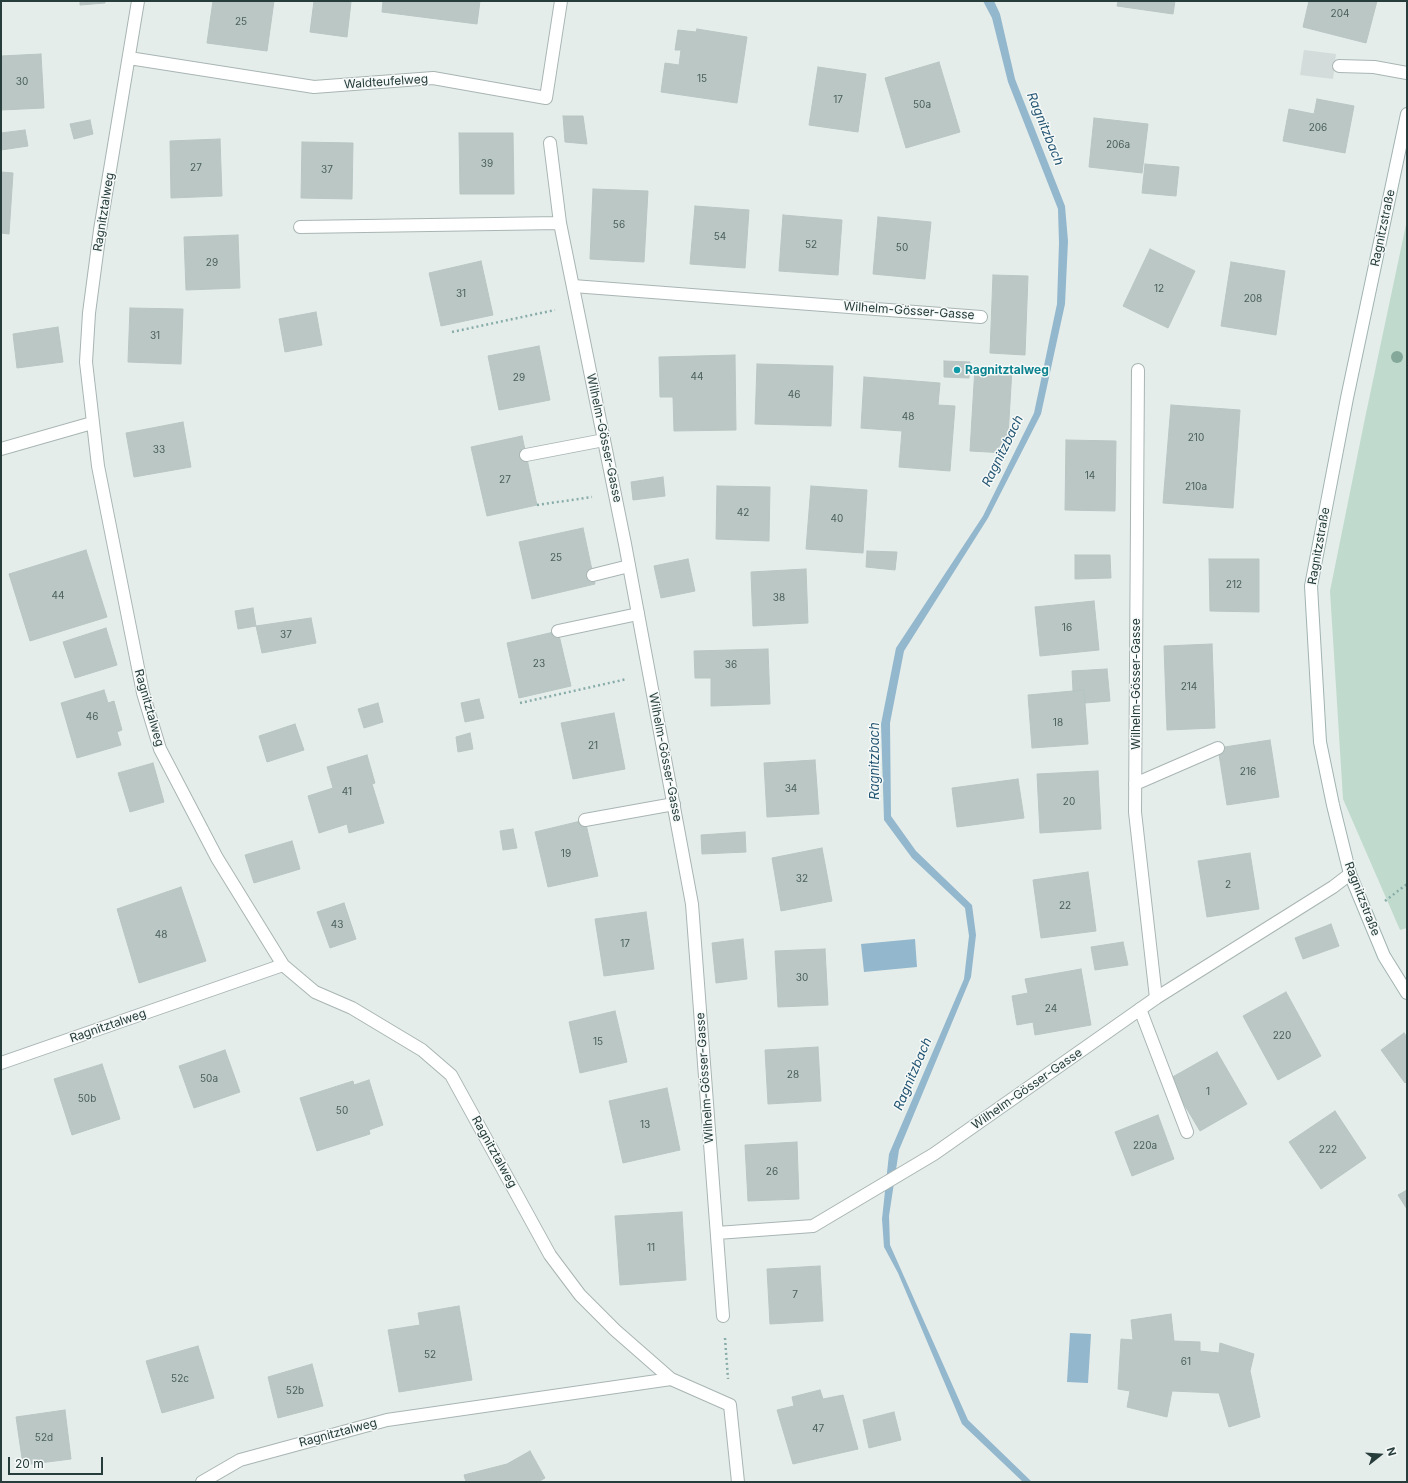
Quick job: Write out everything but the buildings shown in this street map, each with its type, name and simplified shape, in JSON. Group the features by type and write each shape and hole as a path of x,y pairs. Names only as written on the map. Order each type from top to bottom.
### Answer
{"street":[{"name":"Ragnitztalweg","path":"138,1 100,230 89,313 86,362 98,466 143,693 160,749 217,858 283,965 315,992 352,1008 422,1050 451,1075 550,1255 580,1294 615,1330 671,1379 730,1405"},
{"name":"Waldteufelweg","path":"129,58 314,87 432,78 546,98 561,1"},
{"path":"1339,66 1374,67 1407,73"},
{"name":"Ragnitzstraße","path":"1407,114 1347,398 1311,586 1320,742 1333,805 1350,874 1384,956 1407,993"},
{"name":"Wilhelm-Gösser-Gasse","path":"550,143 560,223 615,492 692,904 723,1316"},
{"path":"300,227 560,223"},
{"name":"Wilhelm-Gösser-Gasse","path":"573,286 981,317"},
{"name":"Wilhelm-Gösser-Gasse","path":"1138,370 1134,812 1156,998"},
{"path":"1,449 92,424"},
{"path":"526,454 604,440"},
{"path":"593,575 629,566"},
{"path":"558,631 638,614"},
{"path":"1135,784 1218,748"},
{"path":"585,820 674,804"},
{"name":"Wilhelm-Gösser-Gasse","path":"717,1233 813,1226 934,1154 1156,998 1333,887 1350,874"},
{"name":"Ragnitztalweg","path":"1,1063 283,965"},
{"path":"1140,1009 1186,1132"},
{"name":"Ragnitztalweg","path":"202,1482 240,1460 387,1420 671,1379"},
{"path":"730,1405 738,1482"}],"path":[{"path":"452,332 555,309 576,302"},
{"path":"537,505 581,499 615,492"},
{"path":"520,703 650,674"},
{"path":"723,1316 730,1405"}],"shaded area":[{"path":"1304,50 1336,54 1333,79 1300,75"}],"green space":[{"path":"1407,220 1407,928 1400,930 1343,799 1330,591"}],"water":[{"name":"Ragnitzbach","path":"983,1 994,1 1000,14 1015,79 1065,206 1068,241 1065,304 1041,414 988,518 904,651 890,723 891,816 916,851 972,905 976,935 971,977 899,1150 889,1216 890,1245 968,1420 1032,1482 1023,1482 962,1424 898,1273 884,1247 882,1219 889,1154 964,979 969,936 965,908 912,858 884,820 881,724 896,648 983,516 1034,413 1057,304 1059,243 1058,209 1008,82 992,18"},
{"path":"915,939 917,967 864,972 861,944"},
{"path":"1070,1333 1091,1334 1088,1383 1067,1382"}],"place":[{"name":"Ragnitztalweg","path":"957,370"}]}
